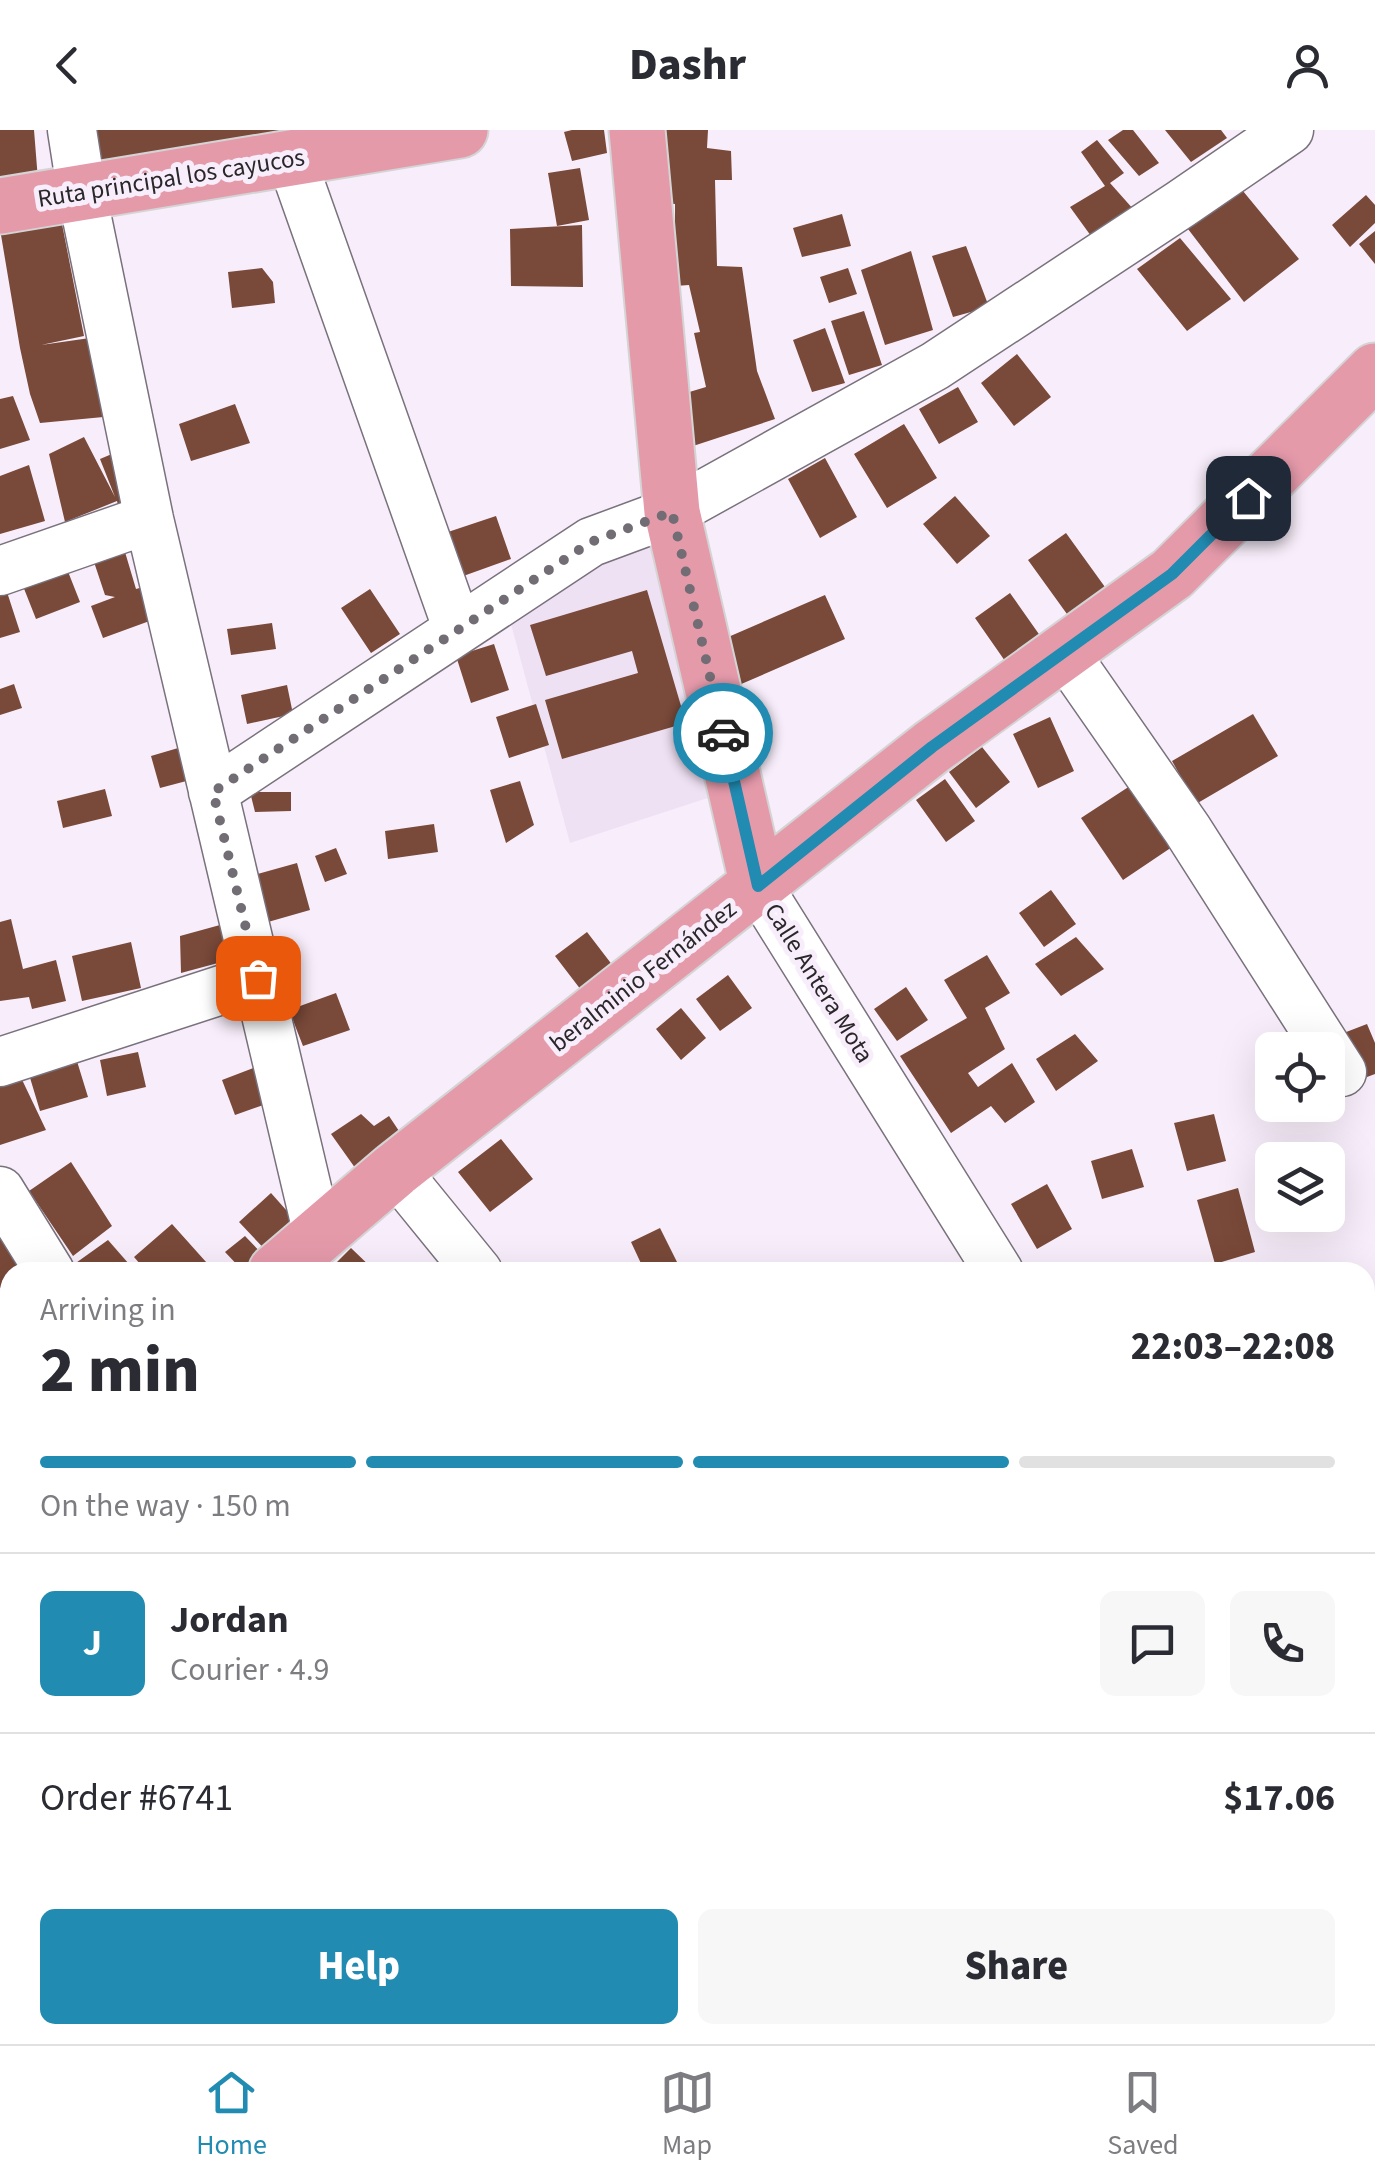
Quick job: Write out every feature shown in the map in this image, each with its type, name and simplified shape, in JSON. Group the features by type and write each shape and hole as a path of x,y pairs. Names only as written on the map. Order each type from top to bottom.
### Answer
{"main road":[{"name":"Ruta principal los cayucos","path":"0,206 291,158 361,138 460,130"},
{"name":"Calle Antera Mota","path":"637,130 672,512 758,886"},
{"name":"beralminio Fernández","path":"287,1262 395,1170 932,747 1172,574 1375,372"}],"street":[{"path":"72,130 149,519 318,1235"},
{"path":"213,792 591,542 672,512 936,366 1289,130"},
{"path":"291,158 458,630"},
{"path":"0,571 149,519"},
{"path":"1064,652 1187,829 1316,1032"},
{"name":"Calle Antera Mota","path":"758,886 993,1262"},
{"path":"0,1062 258,978"},
{"path":"395,1170 470,1262"},
{"path":"0,1191 44,1262"}],"shaded area":[{"path":"661,533 717,795 570,843 508,613"}],"building":[{"path":"0,130 34,130 38,180 0,186"},
{"path":"89,130 317,130 96,172"},
{"path":"604,130 607,153 572,161 564,132"},
{"path":"657,130 708,130 707,148 731,151 732,180 715,180 717,266 742,267 757,371 775,419 687,448 676,396 706,387 694,333 700,332 689,285 675,286 675,204 664,203"},
{"path":"1123,130 1133,130 1159,163 1139,176 1108,140"},
{"path":"1165,130 1221,130 1227,138 1191,162"},
{"path":"1097,140 1124,173 1110,183 1134,210 1091,236 1070,207 1105,186 1081,152"},
{"path":"580,168 589,220 557,226 548,173"},
{"path":"1238,185 1299,259 1244,302 1188,229"},
{"path":"1366,195 1375,205 1375,223 1350,247 1332,225"},
{"path":"842,214 851,246 802,257 793,228"},
{"path":"62,224 84,336 41,345 97,337 114,416 40,423 20,348 0,229"},
{"path":"582,225 583,287 511,286 510,229"},
{"path":"1375,231 1375,264 1359,244"},
{"path":"1180,238 1231,299 1187,331 1137,269"},
{"path":"966,246 989,307 953,317 932,256"},
{"path":"911,251 933,330 885,345 861,270"},
{"path":"262,268 273,282 275,303 232,308 228,272"},
{"path":"848,268 857,294 829,303 820,277"},
{"path":"864,311 882,365 849,375 831,321"},
{"path":"825,328 845,383 812,392 793,340"},
{"path":"1017,354 1051,397 1014,426 981,383"},
{"path":"958,387 978,422 939,444 919,409"},
{"path":"13,396 30,440 0,449 0,399"},
{"path":"235,404 250,443 191,461 179,424"},
{"path":"904,424 937,478 887,508 854,454"},
{"path":"84,437 115,497 100,459 119,451 138,498 118,505 117,501 65,522 49,454"},
{"path":"825,458 857,517 820,538 788,479"},
{"path":"29,465 45,521 0,534 0,476"},
{"path":"955,496 990,536 957,564 923,524"},
{"path":"496,516 511,559 455,579 439,535"},
{"path":"1066,533 1110,594 1072,621 1028,560"},
{"path":"125,552 136,589 143,587 155,619 103,638 91,606 115,597 105,595 94,562"},
{"path":"65,564 80,602 36,619 21,581"},
{"path":"6,589 20,632 0,638 0,591"},
{"path":"370,589 400,634 371,653 341,608"},
{"path":"647,590 686,723 562,759 545,700 638,673 632,651 546,676 530,625"},
{"path":"1010,593 1048,647 1012,671 975,618"},
{"path":"825,595 845,639 739,685 719,641"},
{"path":"272,623 276,649 231,655 227,629"},
{"path":"494,644 509,690 471,703 456,656"},
{"path":"14,684 22,708 0,715 0,689"},
{"path":"287,685 293,714 247,724 241,695"},
{"path":"536,704 549,745 509,758 496,717"},
{"path":"1253,714 1278,756 1196,804 1172,761"},
{"path":"1050,717 1074,771 1038,788 1013,734"},
{"path":"185,746 194,779 160,788 151,756"},
{"path":"982,747 1010,782 976,808 949,772"},
{"path":"945,779 975,821 946,842 916,800"},
{"path":"520,781 534,825 506,843 490,790"},
{"path":"1133,784 1175,845 1123,880 1081,818"},
{"path":"105,789 112,816 63,828 57,801"},
{"path":"250,792 291,792 291,811 255,812"},
{"path":"434,824 438,852 388,859 385,831"},
{"path":"336,848 347,874 325,882 315,856"},
{"path":"297,863 310,910 268,922 254,875"},
{"path":"1051,890 1076,924 1044,947 1019,913"},
{"path":"11,919 23,969 56,960 66,1001 32,1009 29,997 0,1001 0,922"},
{"path":"220,925 229,960 181,973 180,936"},
{"path":"587,932 623,979 591,1003 555,956"},
{"path":"1076,937 1104,969 1061,996 1035,964"},
{"path":"131,942 141,988 82,1001 72,956"},
{"path":"987,955 1010,993 985,1008 1005,1049 968,1073 978,1087 1012,1063 1035,1102 1005,1123 991,1106 951,1133 900,1056 967,1018 944,980"},
{"path":"728,975 752,1008 720,1031 696,999"},
{"path":"906,987 928,1020 897,1041 874,1009"},
{"path":"336,993 350,1030 303,1046 289,1010"},
{"path":"681,1008 706,1038 681,1060 656,1029"},
{"path":"1367,1024 1375,1043 1375,1074 1359,1080 1345,1044 1345,1032"},
{"path":"1075,1034 1098,1061 1056,1091 1036,1059"},
{"path":"138,1052 146,1087 107,1096 100,1060"},
{"path":"76,1058 88,1097 40,1111 28,1071"},
{"path":"15,1065 46,1130 0,1145 0,1070"},
{"path":"256,1067 269,1103 235,1115 222,1080"},
{"path":"361,1114 374,1126 389,1116 405,1140 358,1172 331,1134"},
{"path":"1214,1114 1226,1161 1187,1171 1174,1123"},
{"path":"501,1139 533,1179 490,1212 458,1172"},
{"path":"1132,1149 1144,1187 1102,1199 1091,1161"},
{"path":"71,1162 112,1226 73,1256 29,1191"},
{"path":"1047,1184 1072,1229 1037,1249 1011,1204"},
{"path":"1238,1188 1255,1252 1214,1262 1197,1200"},
{"path":"271,1193 303,1229 272,1257 239,1222"},
{"path":"172,1224 206,1262 138,1262 134,1257"},
{"path":"0,1225 19,1262 0,1262"},
{"path":"660,1228 677,1262 640,1262 631,1242"},
{"path":"245,1236 267,1259 234,1262 225,1252"},
{"path":"108,1240 127,1262 77,1262"},
{"path":"351,1248 366,1262 337,1262"}],"way so far":[{"path":"258,978 213,792 591,542 672,512 723,733"}],"route":[{"path":"723,733 758,886 932,747 1172,574 1248,498"}]}
